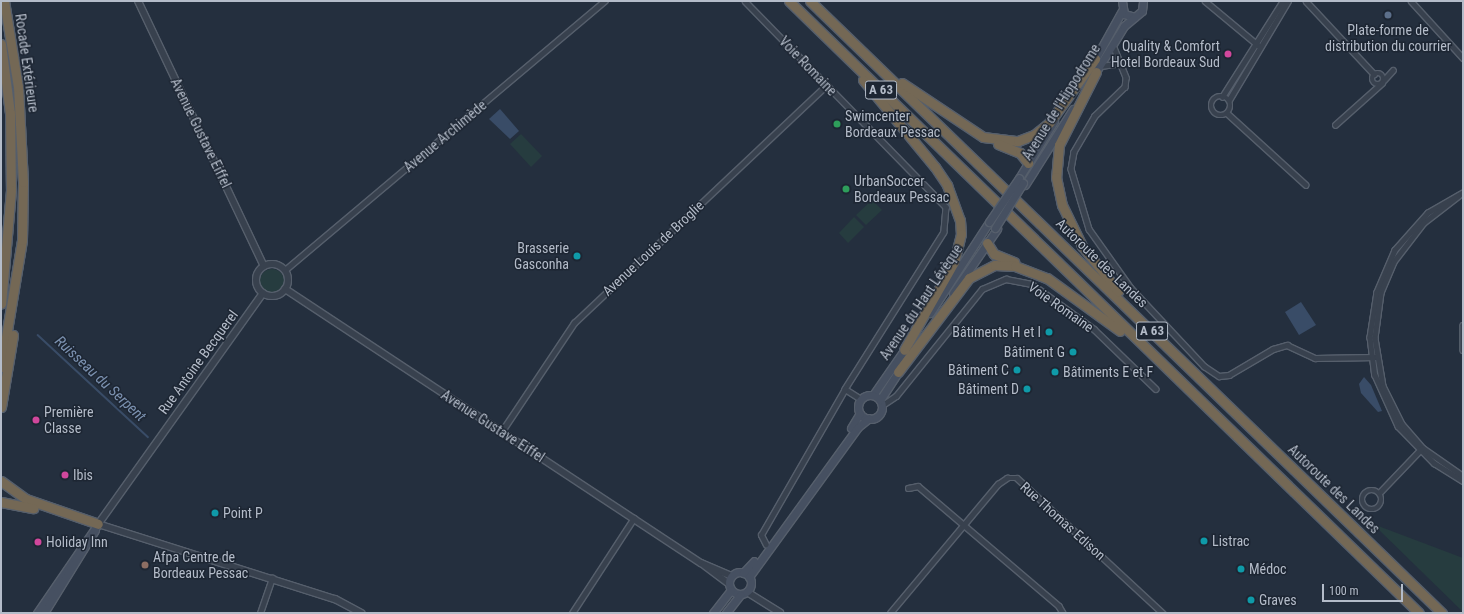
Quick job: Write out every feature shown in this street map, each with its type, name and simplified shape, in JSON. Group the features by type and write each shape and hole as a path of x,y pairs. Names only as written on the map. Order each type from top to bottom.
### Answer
{"highway":[{"name":"Rocade Extérieure","path":"1,367 13,306 22,240 23,140 14,53 4,1"},
{"name":"A 63","path":"789,1 1419,613"},
{"name":"Autoroute des Landes","path":"810,1 1442,613"},
{"path":"825,36 935,167 958,213 961,234 954,262 904,350"},
{"path":"1,44 10,113 11,190 1,304"},
{"path":"862,50 932,106 983,137 1020,153 1027,165"},
{"path":"983,137 1018,141 1034,135 1048,123 1097,66"},
{"path":"1097,66 1059,145 1056,177 1062,205 1089,258 1214,392"},
{"path":"988,241 994,254 1047,278 1125,335 1252,451"},
{"path":"898,372 962,286 980,270 1003,264 1047,278"},
{"path":"1,407 12,346 13,306"},
{"path":"1,481 26,499 98,524"},
{"path":"1,502 80,523 98,524"}],"main road":[{"name":"Avenue de l'Hippodrome","path":"1022,181 1027,165 1112,44 1135,17 1142,12 1143,2"},
{"name":"Avenue de l'Hippodrome","path":"1022,181 1097,66 1121,5"},
{"path":"1121,5 1135,17"},
{"path":"993,226 1022,181"},
{"path":"993,226 1022,181"},
{"name":"Avenue du Haut Lévèque","path":"873,395 993,226"},
{"name":"Avenue du Haut Lévèque","path":"880,403 898,372 988,241 993,226"},
{"path":"713,613 730,583 746,575 858,426 869,418 877,416 880,403 873,395 861,399 860,413 766,545 746,575 744,593 726,613"},
{"path":"860,413 869,418"},
{"name":"Rue Antoine Becquerel","path":"37,613 98,524"},
{"name":"Rue Antoine Becquerel","path":"44,613 98,524"},
{"path":"730,583 744,593"}],"street":[{"name":"Avenue Gustave Eiffel","path":"138,1 264,266"},
{"name":"Avenue Archimède","path":"285,270 605,1"},
{"name":"Voie Romaine","path":"745,1 942,201 948,215 944,232 845,389 762,535 766,545"},
{"path":"1205,1 1259,46"},
{"path":"1228,114 1229,100 1283,1"},
{"path":"1228,114 1219,116 1213,111 1212,102 1222,97 1259,46 1288,1"},
{"path":"1306,1 1374,74 1374,83 1383,82"},
{"path":"1411,1 1463,58"},
{"path":"1112,44 1117,64 1126,78 1125,87 1095,116 1074,152 1071,169 1089,229 1130,288 1204,366 1219,376 1228,375 1273,349 1287,345 1315,358 1374,358"},
{"path":"1097,66 1117,64"},
{"path":"1335,125 1383,82 1393,70"},
{"path":"1374,74 1381,73 1383,82"},
{"name":"Avenue Louis de Broglie","path":"502,431 574,323 827,85"},
{"path":"1222,97 1229,100"},
{"path":"1228,114 1306,185"},
{"path":"1462,193 1428,213 1395,250 1374,305 1374,358 1391,415 1421,449 1463,481"},
{"path":"273,264 285,270 288,280 285,289 273,296 263,293 256,279 264,266 273,264"},
{"name":"Voie Romaine","path":"880,403 896,396 974,297 988,285 1006,279 1025,281 1045,293 1094,329 1156,389"},
{"name":"Avenue Gustave Eiffel","path":"285,289 634,518 730,583"},
{"name":"Rue Antoine Becquerel","path":"98,524 263,293"},
{"path":"1463,325 1463,350"},
{"path":"845,389 861,399"},
{"path":"1421,449 1463,476"},
{"path":"1379,493 1373,490 1364,493 1362,502 1365,508 1375,510 1380,506 1379,493 1421,449"},
{"name":"Rue Thomas Edison","path":"890,613 998,484 1007,478 1017,478 1164,613"},
{"path":"908,488 918,486 1059,606 1063,613"},
{"path":"572,613 634,518"},
{"path":"98,524 335,599 361,613"},
{"path":"260,613 272,578"},
{"path":"744,593 780,613"}],"green space":[{"path":"521,134 542,156 531,167 510,144"},
{"path":"872,200 882,210 866,225 856,215"},
{"path":"854,217 864,227 848,243 839,233"},
{"path":"272,269 280,273 284,281 280,289 272,293 264,289 260,281 264,273"},
{"path":"1373,524 1463,558 1463,612"}],"water":[{"path":"500,109 519,131 510,139 489,119"},
{"path":"1301,302 1316,325 1299,335 1285,312"},
{"path":"1364,377 1371,385 1382,411 1378,412 1361,393 1359,384"}],"waterway":[{"name":"Ruisseau du Serpent","path":"38,335 148,437"}],"place":[{"name":"Plate-forme de distribution du courrier","path":"1388,15"},
{"name":"Quality & Comfort Hotel Bordeaux Sud","path":"1228,54"},
{"name":"Swimcenter Bordeaux Pessac","path":"837,124"},
{"name":"UrbanSoccer Bordeaux Pessac","path":"846,189"},
{"name":"Brasserie Gasconha","path":"577,256"},
{"name":"Bâtiments H et I","path":"1049,332"},
{"name":"Bâtiment G","path":"1073,352"},
{"name":"Bâtiment C","path":"1017,370"},
{"name":"Bâtiments E et F","path":"1055,372"},
{"name":"Bâtiment D","path":"1027,389"},
{"name":"Première Classe","path":"36,420"},
{"name":"Ibis","path":"65,475"},
{"name":"Point P","path":"215,513"},
{"name":"Listrac","path":"1204,541"},
{"name":"Holiday Inn","path":"38,542"},
{"name":"Afpa Centre de Bordeaux Pessac","path":"145,565"},
{"name":"Médoc","path":"1241,569"},
{"name":"Graves","path":"1251,600"}]}
